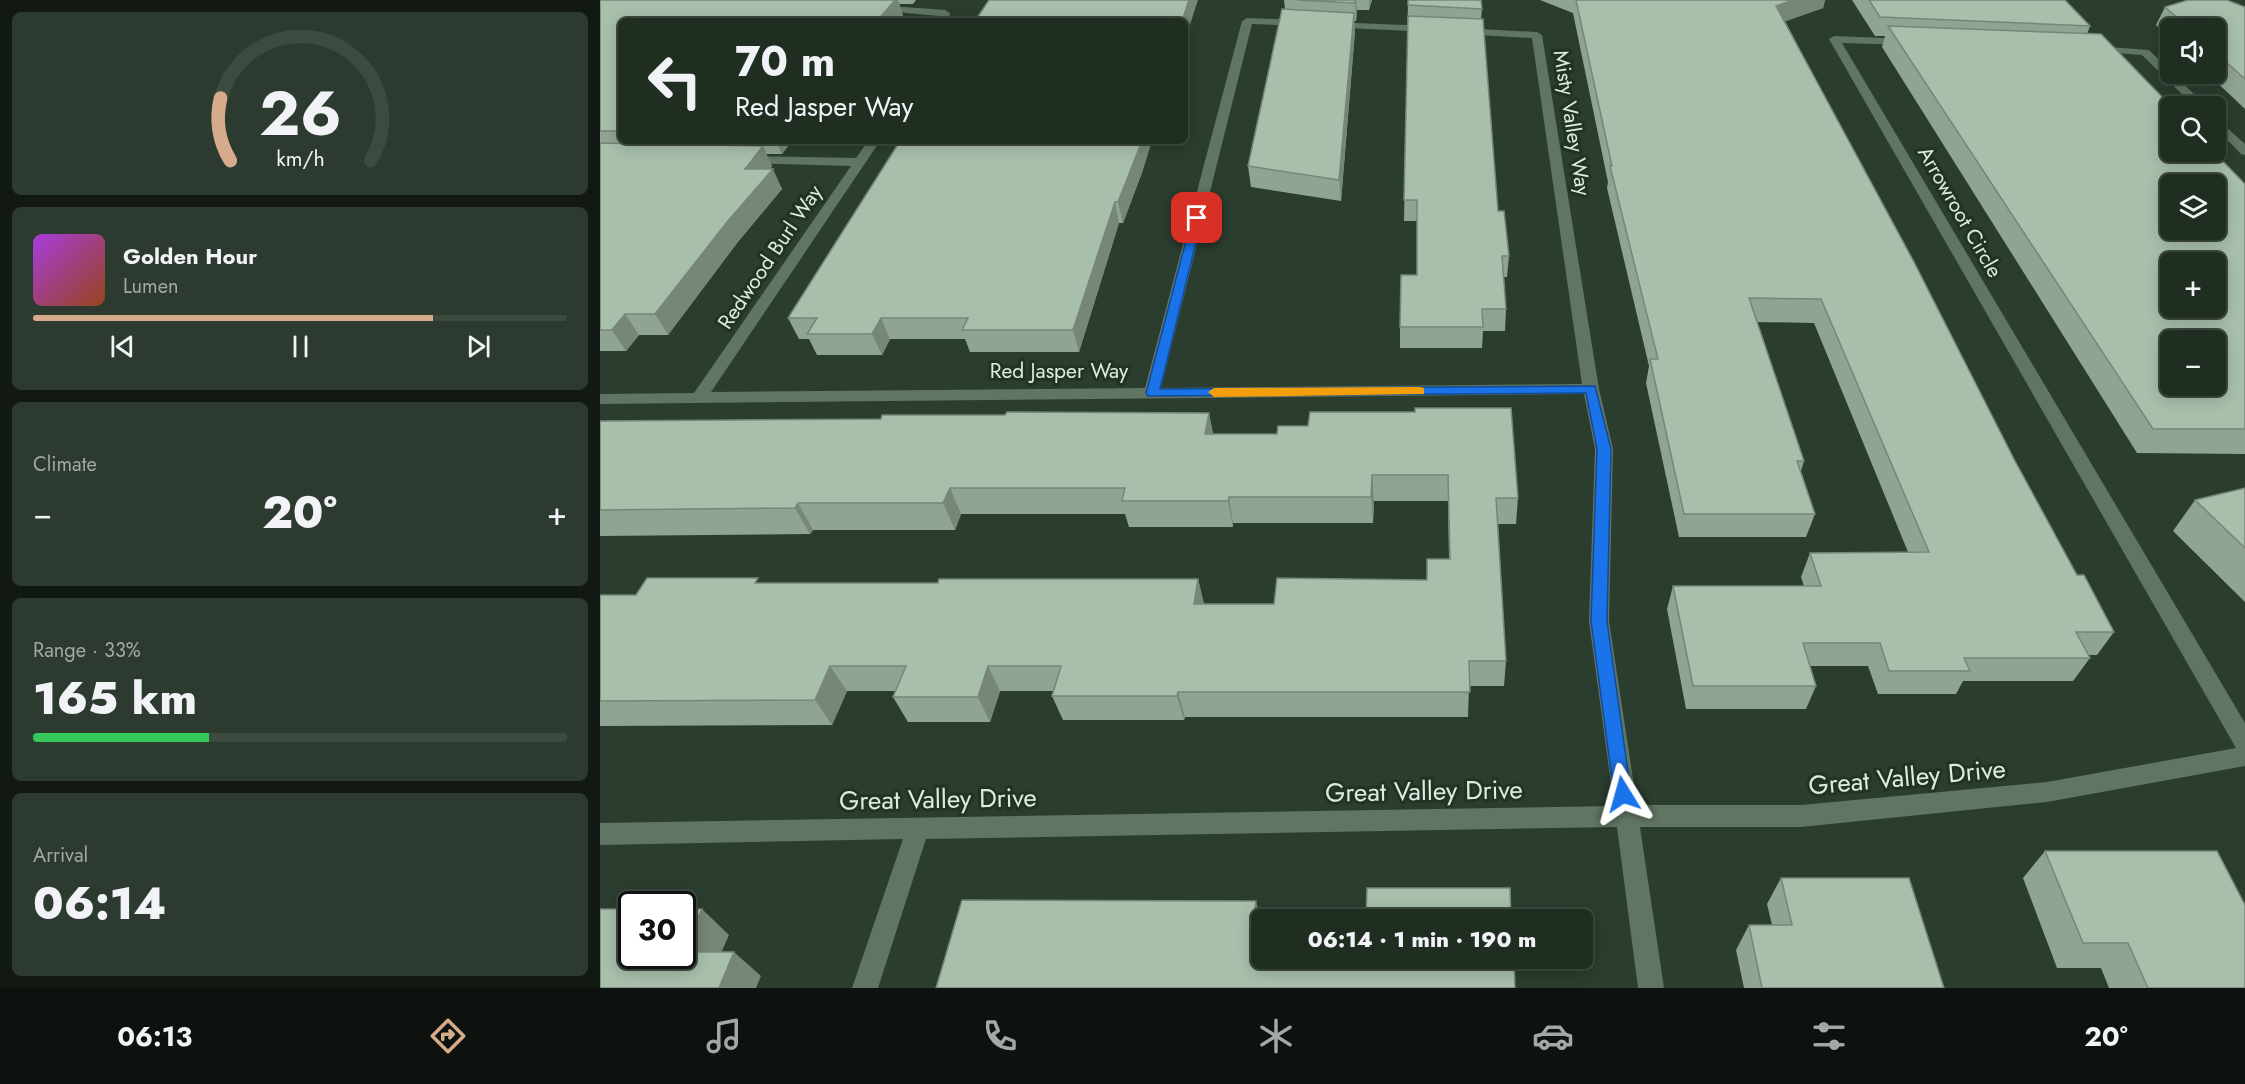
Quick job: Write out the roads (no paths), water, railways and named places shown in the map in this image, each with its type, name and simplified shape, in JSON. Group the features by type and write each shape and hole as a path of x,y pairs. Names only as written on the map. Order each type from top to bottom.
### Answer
{"street":[{"path":"866,8 945,13 944,18"},
{"name":"Misty Valley Way","path":"1152,393 1247,21 1537,34 1591,389 1604,449 1599,621 1651,988"},
{"name":"Arrowroot Circle","path":"1918,42 1834,39 2245,743"},
{"path":"2073,49 2145,51 2190,96"},
{"path":"2226,132 2245,151"},
{"name":"Redwood Burl Way","path":"699,397 872,144"},
{"path":"730,159 860,162"},
{"name":"Red Jasper Way","path":"600,399 1591,389"},
{"name":"Great Valley Drive","path":"600,834 1626,816 1801,816 2047,792 2245,756"},
{"path":"865,988 918,828"}]}
